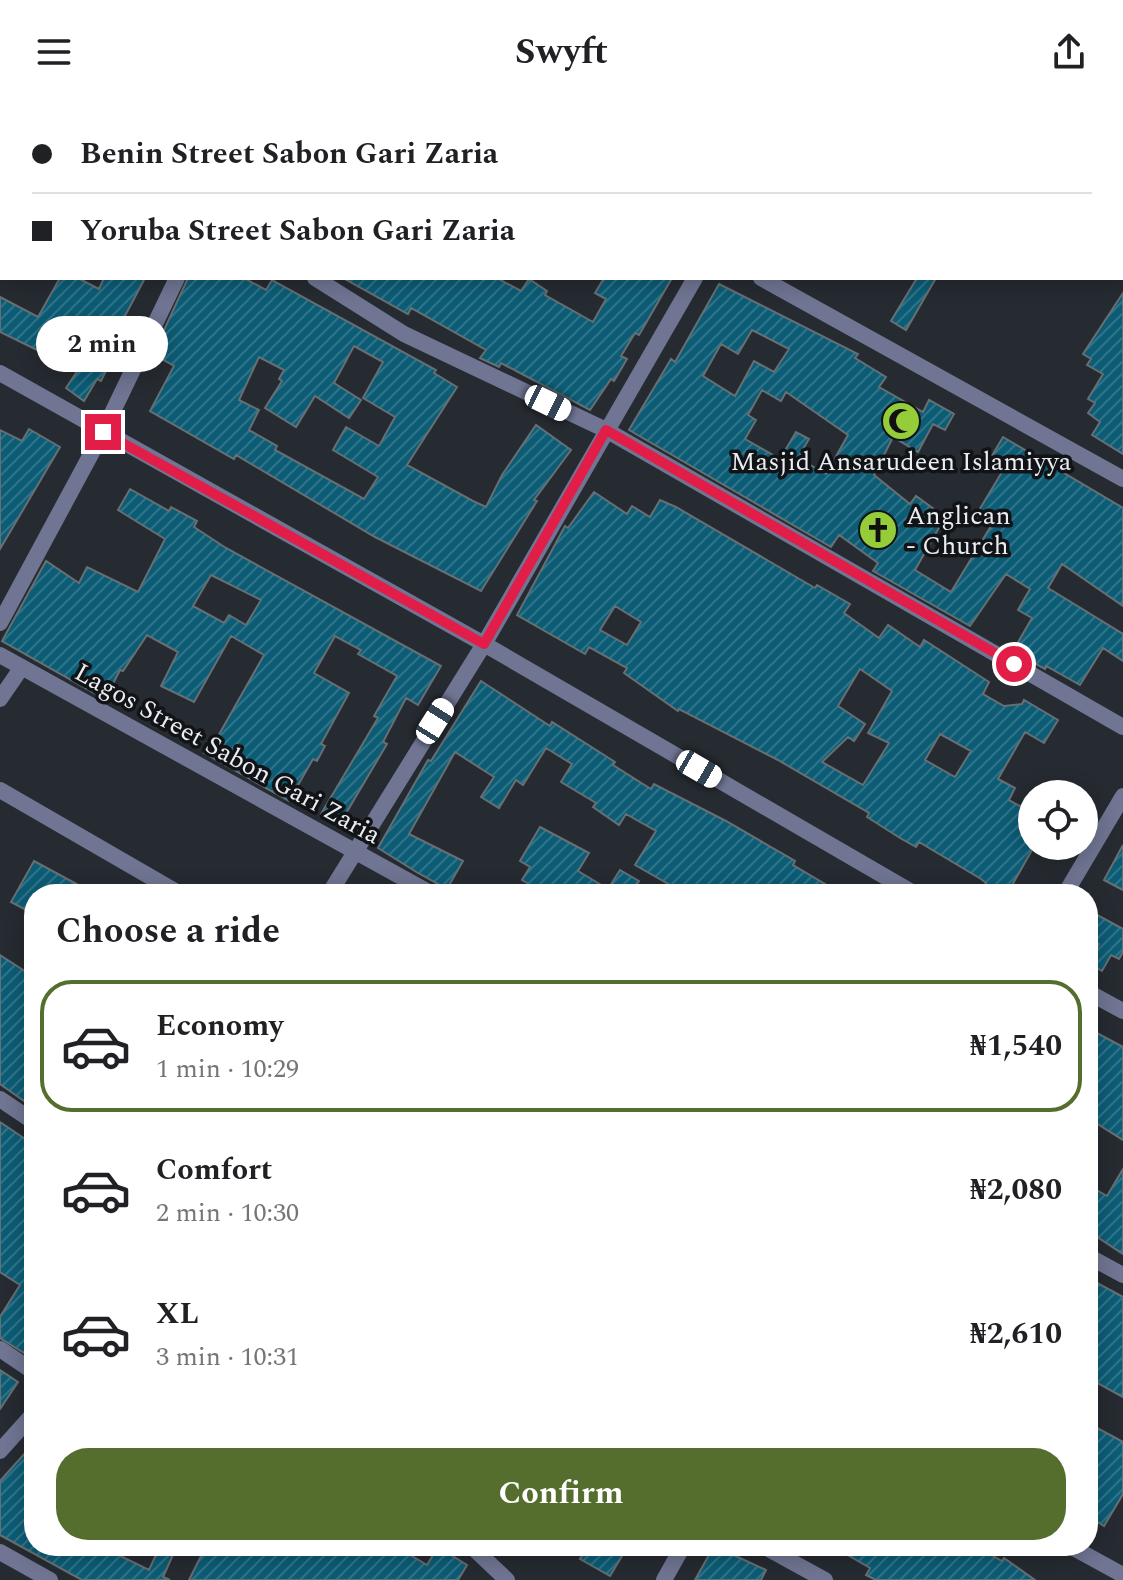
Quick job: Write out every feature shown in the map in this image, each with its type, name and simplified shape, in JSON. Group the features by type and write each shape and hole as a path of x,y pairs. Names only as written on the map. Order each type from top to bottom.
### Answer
{"street":[{"path":"0,623 103,432 176,280"},
{"path":"318,280 404,334 606,430 1123,727"},
{"path":"335,884 484,644 694,280"},
{"path":"765,280 1123,479"},
{"path":"0,373 484,644 898,884"},
{"name":"Lagos Street Sabon Gari Zaria","path":"0,655 414,884"},
{"path":"0,699 22,667"},
{"path":"0,790 163,884"},
{"path":"1071,884 1123,796"},
{"path":"1098,997 1123,1011"},
{"path":"0,1099 24,1115"},
{"path":"1098,1261 1123,1275"},
{"path":"0,1349 24,1365"},
{"path":"0,1451 24,1424"},
{"path":"0,1552 50,1580"},
{"path":"482,1556 507,1580"},
{"path":"664,1580 677,1556"},
{"path":"781,1556 825,1580"},
{"path":"1088,1556 1123,1575"}],"building":[{"path":"59,280 82,280 99,289 103,280 144,280 118,329 125,333 101,381 97,379 84,401 66,388 78,370 0,332 0,297 38,317"},
{"path":"187,280 248,280 266,290 272,280 436,370 434,373 457,387 407,465 486,507 502,475 536,425 571,450 534,500 537,501 481,591 375,537 236,455 234,459 150,411 174,366 153,354","holes":["354,346 383,362 363,398 395,417 379,446 346,427 333,450 378,477 364,499 275,450 277,446 249,430 259,410 239,400 259,357 284,370 279,379 282,381 265,408 296,427 315,396 349,418 361,400 334,383"]},
{"path":"347,280 501,280 521,291 530,280 547,291 545,295 593,322 606,299 595,293 603,280 671,280 639,335 635,333 621,356 627,359 614,381 611,379 590,410 501,363 499,367 480,358 486,350 411,308 408,314"},
{"path":"916,280 935,280 906,330 891,321"},
{"path":"719,284 858,354 855,358 886,377 879,387 923,412 929,400 954,414 945,430 933,424 918,452 893,437 874,475 910,504 916,496 945,517 915,570 951,592 991,526 975,517 1005,467 990,459 1003,437 1123,508 1123,606 1062,564 1048,588 1123,634 1123,661 1103,648 1080,685 1046,666 1045,669 1013,651 1032,618 1018,610 1030,589 1006,574 970,626 873,571 878,563 839,535 831,547 629,430 671,359 675,362","holes":["752,330 789,349 774,372 754,361 735,396 703,376 721,344 738,354","762,390 781,401 786,392 848,435 826,474 798,458 809,439 796,432 780,459 745,439 756,420 748,415"]},
{"path":"1123,293 1123,454 1092,435 1100,422 1088,413 1095,403 1088,399 1103,374 1087,365 1091,359 1083,354"},
{"path":"29,429 60,447 0,549 0,430 22,441"},
{"path":"130,489 169,511 171,507 197,521 194,527 226,548 441,666 418,705 406,698 383,742 387,744 339,825 321,814 378,718 374,716 397,676 358,654 361,650 335,636 314,673 349,693 321,744 325,746 317,761 313,759 289,801 204,753 213,736 217,738 264,655 231,636 194,702 161,686 178,652 147,635 123,671 120,670 105,699 2,641 46,561 79,583 87,567 138,592 165,539 118,510","holes":["211,575 261,600 246,625 229,615 224,623 193,606"]},
{"path":"594,492 627,514 632,506 650,517 660,500 676,507 815,588 817,585 850,604 844,613 879,638 888,625 920,647 924,640 989,682 983,694 1004,706 1022,704 1024,700 1058,720 1044,743 1025,732 998,779 1015,788 1009,800 1018,805 1018,860 1026,860 1013,884 985,884 919,842 916,847 900,838 867,817 869,813 778,760 678,711 624,673 627,668 589,647 585,654 517,615 565,526 568,528","holes":["615,606 641,622 627,645 600,630","860,669 892,691 868,733 889,743 863,785 822,762 848,737 854,741 865,724 838,706","940,734 971,751 955,777 925,760"]},
{"path":"481,681 550,726 552,722 615,762 613,765 651,789 654,784 726,821 795,861 793,865 825,884 668,884 635,865 656,831 626,814 619,825 593,807 596,803 561,782 572,764 546,748 523,785 516,780 499,808 481,797 494,777 455,752 409,834 463,861 450,884 438,884 378,848 428,760 431,761"},
{"path":"540,827 589,853 578,871 600,884 529,884 522,880 530,867 520,861"},
{"path":"1123,845 1123,890 1104,880"},
{"path":"34,861 77,884 24,884 24,909 11,902"},
{"path":"620,870 639,881 637,884 611,884"},
{"path":"1098,915 1123,929 1123,952 1119,959 1111,955 1102,971 1098,969"},
{"path":"0,955 24,971 24,1101 0,1084"},
{"path":"1098,1034 1123,1047 1123,1140 1098,1124"},
{"path":"0,1122 24,1138 24,1353 0,1338 0,1317 20,1285 0,1272"},
{"path":"1123,1169 1123,1254 1098,1238 1098,1191 1107,1196"},
{"path":"1098,1283 1123,1297 1123,1397 1098,1383"},
{"path":"0,1370 18,1382 0,1409"},
{"path":"1098,1428 1123,1442 1123,1494 1104,1526 1098,1522"},
{"path":"24,1454 24,1548 0,1535 0,1481"},
{"path":"38,1556 120,1556 149,1570 155,1556 172,1556 163,1577 170,1580 82,1580"},
{"path":"201,1556 412,1556 427,1565 432,1556 452,1556 467,1565 458,1580 189,1580"},
{"path":"582,1556 622,1556 610,1576 580,1559"},
{"path":"708,1556 736,1556 766,1570 761,1580 695,1580"},
{"path":"849,1556 993,1556 1002,1561 1004,1558 1035,1580 876,1580 866,1575 870,1568"}],"place":[{"name":"Masjid Ansarudeen Islamiyya","path":"901,421"},
{"name":"Anglican - Church","path":"878,530"}],"route":[{"path":"103,432 484,644 606,430 1014,664"}]}
